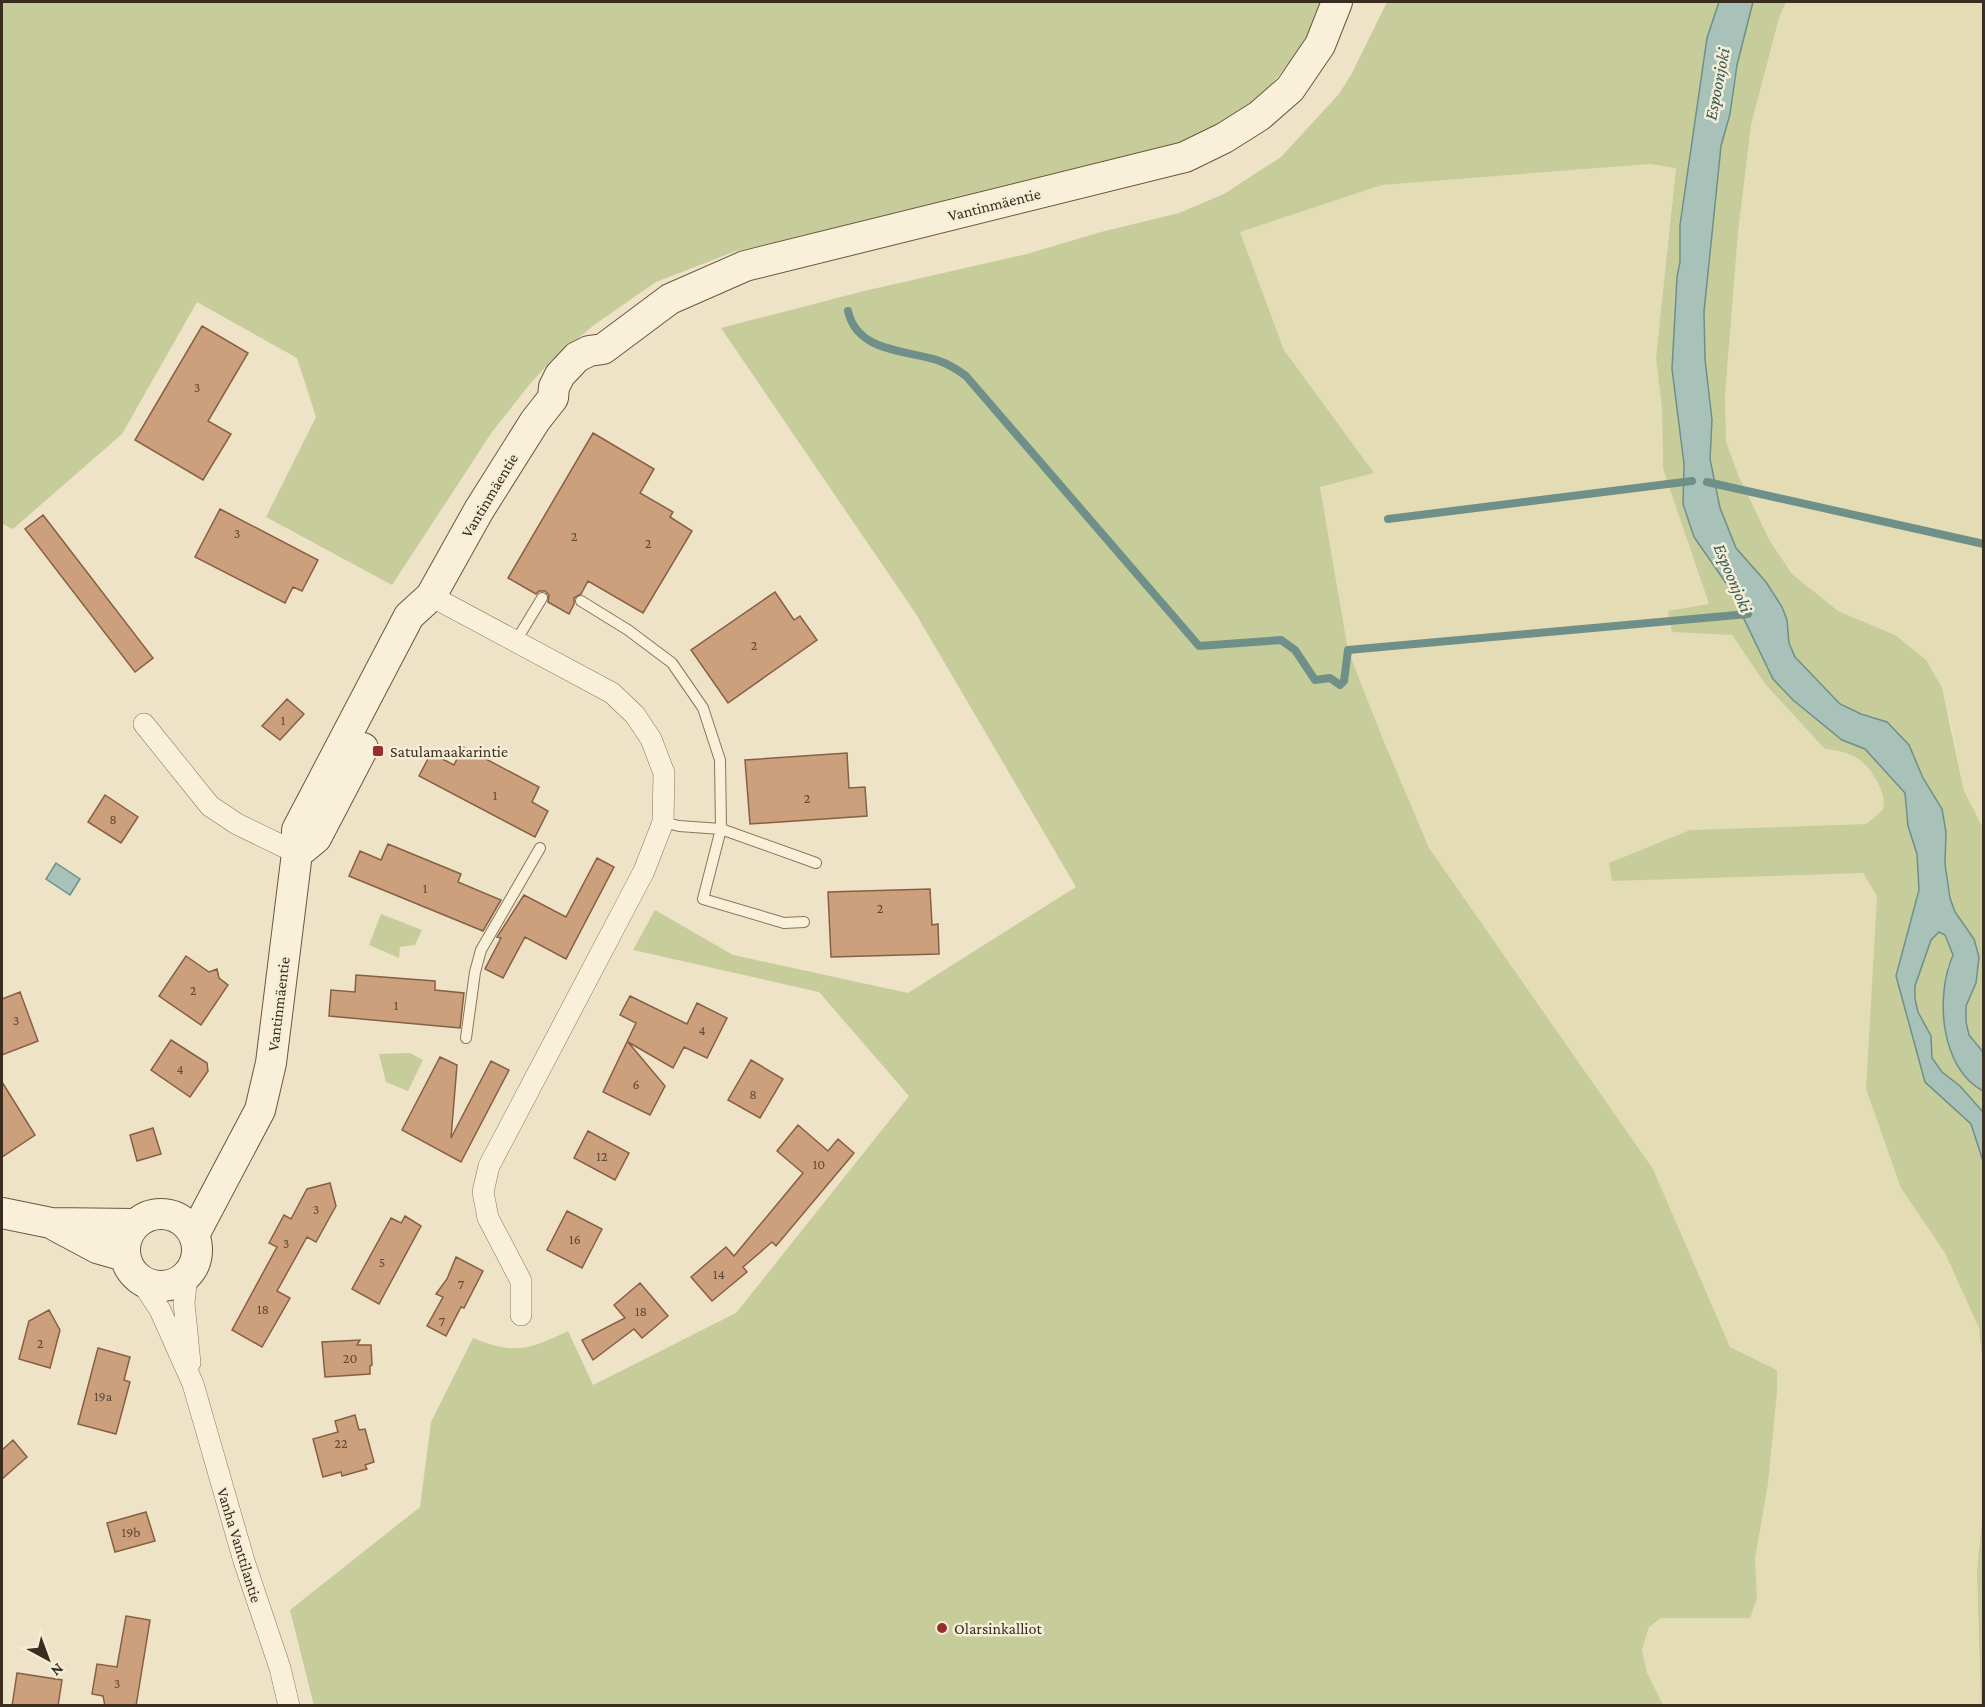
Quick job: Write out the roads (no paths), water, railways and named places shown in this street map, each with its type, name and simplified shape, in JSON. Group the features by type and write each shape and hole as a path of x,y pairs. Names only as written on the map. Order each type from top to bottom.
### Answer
{"street":[{"name":"Vantinmäentie","path":"194,1235 260,1110 271,1063 297,853 316,838 427,626 431,596 479,510 535,421 553,398 554,387 560,375 577,357 589,351 603,349 670,299 745,266 1185,157 1224,138 1259,116 1290,89 1320,45 1337,2"},
{"path":"431,596 612,693 635,715 651,739 664,773 663,822 644,872 489,1166 483,1192 486,1210 521,1281 521,1315"},
{"path":"144,724 210,806 237,824 297,853"},
{"name":"Vantinmäentie","path":"171,1215 240,1149"},
{"path":"2,1213 51,1223 134,1224"},
{"path":"151,1214 171,1215 180,1219 194,1235 197,1245 193,1266 187,1275 165,1286 141,1281 130,1270 125,1256 124,1244 128,1234 134,1224 151,1214"},
{"path":"51,1223 97,1248 125,1256"},
{"name":"Vanha Vanttilantie","path":"187,1275 184,1303 193,1384"},
{"name":"Vanha Vanttilantie","path":"141,1281 160,1310 193,1384 241,1550 280,1668 289,1706"}],"lane":[{"path":"516,641 542,598"},
{"path":"581,601 628,630 672,663 704,708 720,760 721,829 703,899 784,923 804,922"},
{"path":"663,822 679,826 721,829 816,863"},
{"path":"466,1038 475,972 481,950 540,848"}],"water":[{"name":"Espoonjoki","path":"1719,2 1753,2 1737,65 1730,114 1721,146 1704,312 1705,359 1712,420 1710,459 1720,508 1736,548 1766,582 1782,607 1787,620 1789,643 1795,657 1840,704 1861,714 1887,722 1909,745 1923,778 1942,809 1946,832 1945,864 1950,898 1955,912 1974,939 1979,957 1976,983 1966,1006 1966,1022 1969,1035 1983,1052 1983,1091 1969,1080 1958,1066 1950,1049 1943,1010 1947,972 1953,955 1945,935 1939,932 1931,940 1915,986 1915,999 1918,1012 1931,1036 1932,1058 1942,1072 1960,1086 1983,1112 1983,1161 1971,1124 1925,1082 1896,976 1919,890 1917,854 1908,826 1905,793 1865,749 1842,740 1793,700 1773,679 1728,586 1694,537 1683,504 1684,464 1672,369 1677,277 1680,262 1680,225 1707,38"},
{"path":"56,863 80,879 70,895 46,879"}],"waterway":[{"name":"Espoonjoki","path":"848,311 861,335 872,342 897,351 937,360 966,376 1199,646 1281,640 1295,650 1315,680 1330,678 1340,685 1344,681 1348,650 1748,614"},
{"path":"1388,519 1692,481"},
{"path":"1707,482 1984,544"}],"place":[{"name":"Satulamaakarintie","path":"378,751"},
{"name":"Olarsinkalliot","path":"942,1628"}]}
